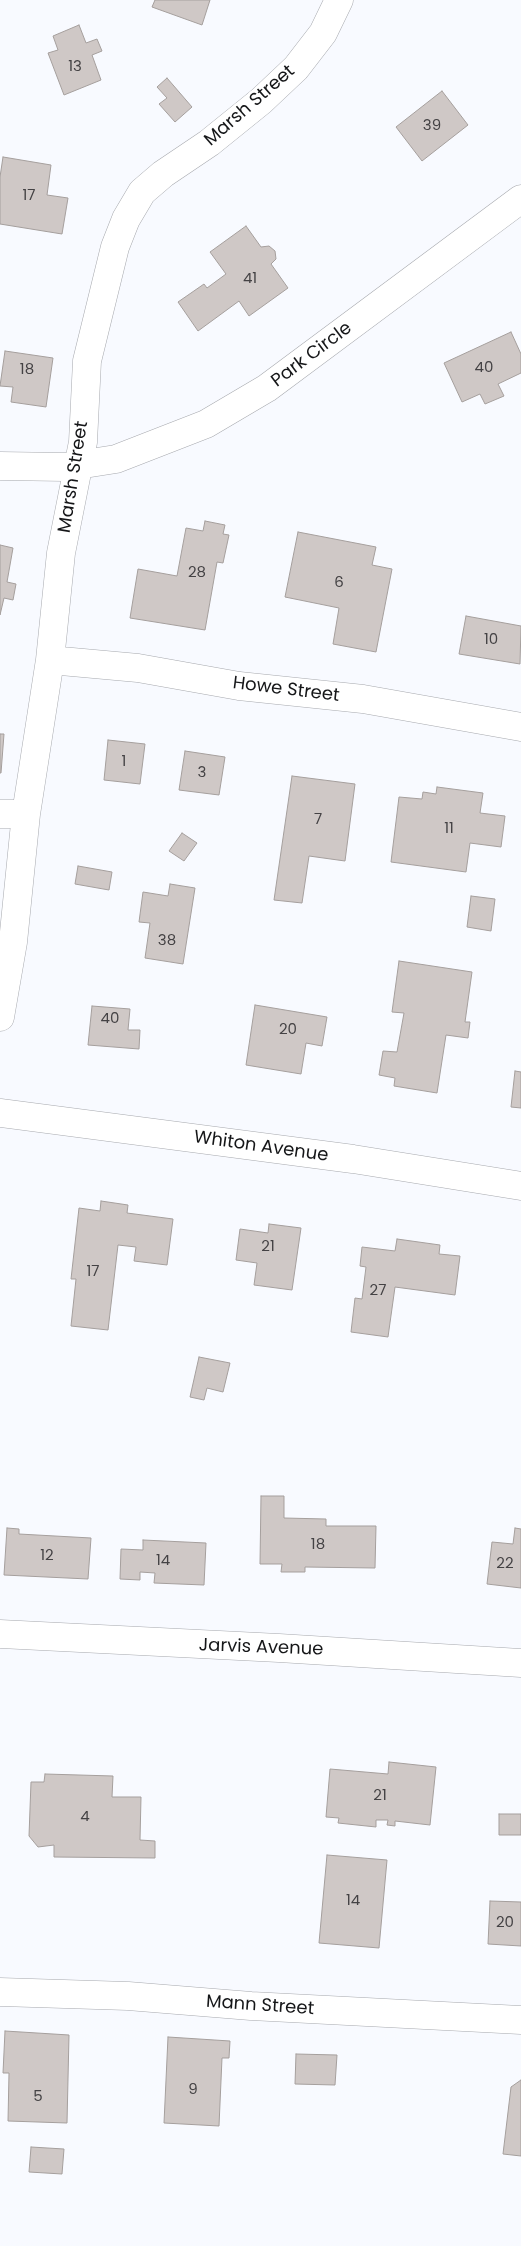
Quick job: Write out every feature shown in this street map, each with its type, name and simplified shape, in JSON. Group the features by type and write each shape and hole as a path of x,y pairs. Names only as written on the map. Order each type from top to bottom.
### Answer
{"street":[{"name":"Marsh Street","path":"0,1017 13,942 13,814 50,660 60,554 83,442 87,360 115,247 126,219 142,192 163,174 209,143 261,101 296,68 323,33 339,0"},
{"name":"Park Circle","path":"0,466 65,467 116,459 206,424 267,388 521,199"},
{"name":"Howe Street","path":"50,660 138,668 239,686 363,699 521,728"},
{"name":"Whiton Avenue","path":"0,1113 353,1159 521,1186"},
{"name":"Jarvis Avenue","path":"0,1634 325,1650 521,1663"},
{"name":"Mann Street","path":"0,1992 128,1996 251,2006 521,2020"}],"building":[{"path":"155,0 210,0 202,25 152,7"},
{"path":"79,25 86,43 97,39 102,51 92,55 101,80 64,95 48,53 58,50 53,36"},
{"path":"167,78 192,107 175,122 159,104 167,98 157,87"},
{"path":"442,91 468,125 422,161 396,127"},
{"path":"3,157 51,165 47,195 68,198 62,234 0,224 0,177"},
{"path":"246,226 261,247 269,246 275,251 276,259 271,264 288,288 249,316 239,301 198,331 178,302 204,284 207,288 226,274 210,252"},
{"path":"511,332 521,354 521,373 498,384 504,396 485,404 480,394 462,402 444,363"},
{"path":"5,351 53,358 46,407 11,402 13,387 0,386"},
{"path":"205,521 225,525 223,534 229,535 223,563 217,562 205,630 130,618 138,569 177,576 186,528 203,531"},
{"path":"298,532 376,547 372,565 392,569 376,652 333,644 339,608 285,597"},
{"path":"0,545 13,548 7,582 16,584 13,600 4,598 0,615"},
{"path":"466,616 521,626 520,664 459,654"},
{"path":"0,734 4,734 1,773 0,773"},
{"path":"108,740 145,744 140,784 104,780"},
{"path":"185,751 225,757 219,795 179,790"},
{"path":"292,776 355,784 345,861 309,856 302,903 274,900"},
{"path":"437,787 483,793 480,813 505,816 501,847 470,843 466,872 391,862 399,797 422,799 423,792 436,794"},
{"path":"182,833 197,843 184,861 169,851"},
{"path":"78,866 112,872 109,890 75,884"},
{"path":"170,884 195,888 183,964 145,958 150,923 139,922 143,892 168,896"},
{"path":"471,896 495,899 491,931 467,927"},
{"path":"399,961 472,972 465,1022 470,1022 468,1038 446,1035 437,1093 394,1086 395,1078 379,1075 383,1051 397,1052 404,1013 392,1012"},
{"path":"255,1005 327,1017 322,1046 306,1043 301,1074 246,1065"},
{"path":"92,1006 130,1009 128,1030 140,1030 139,1049 88,1045"},
{"path":"515,1071 521,1072 521,1108 511,1107"},
{"path":"101,1201 128,1205 127,1213 173,1219 167,1265 134,1261 136,1247 118,1245 108,1330 71,1326 76,1279 71,1279 79,1208 100,1211"},
{"path":"269,1224 301,1228 292,1290 254,1285 257,1263 236,1260 240,1229 268,1233"},
{"path":"397,1239 440,1245 439,1254 460,1256 455,1295 395,1287 388,1337 351,1332 355,1298 362,1299 366,1267 360,1266 362,1247 395,1251"},
{"path":"199,1357 230,1363 223,1392 207,1388 204,1400 190,1397"},
{"path":"261,1496 284,1496 284,1518 326,1519 326,1526 376,1526 375,1568 305,1567 305,1572 281,1572 282,1564 260,1564"},
{"path":"7,1528 19,1529 19,1534 91,1538 88,1579 4,1575"},
{"path":"515,1528 521,1529 521,1588 487,1584 492,1542 513,1544"},
{"path":"143,1540 206,1543 204,1585 154,1583 155,1573 140,1572 140,1580 120,1579 121,1549 143,1550"},
{"path":"389,1762 436,1767 430,1825 395,1821 395,1826 387,1825 388,1820 376,1820 376,1827 338,1823 339,1818 326,1817 330,1769 388,1774"},
{"path":"45,1774 113,1776 112,1797 141,1797 140,1840 155,1841 155,1858 54,1857 54,1845 38,1847 29,1836 31,1782 44,1782"},
{"path":"499,1814 521,1814 521,1835 499,1835"},
{"path":"327,1855 387,1860 379,1948 319,1943"},
{"path":"490,1901 521,1902 521,1946 488,1944"},
{"path":"5,2031 69,2035 67,2123 8,2121 9,2073 3,2073"},
{"path":"168,2037 230,2041 229,2058 222,2058 219,2126 164,2123"},
{"path":"296,2054 337,2055 335,2085 295,2084"},
{"path":"521,2080 521,2156 503,2154 511,2087"},
{"path":"31,2147 64,2149 62,2174 29,2172"}]}
